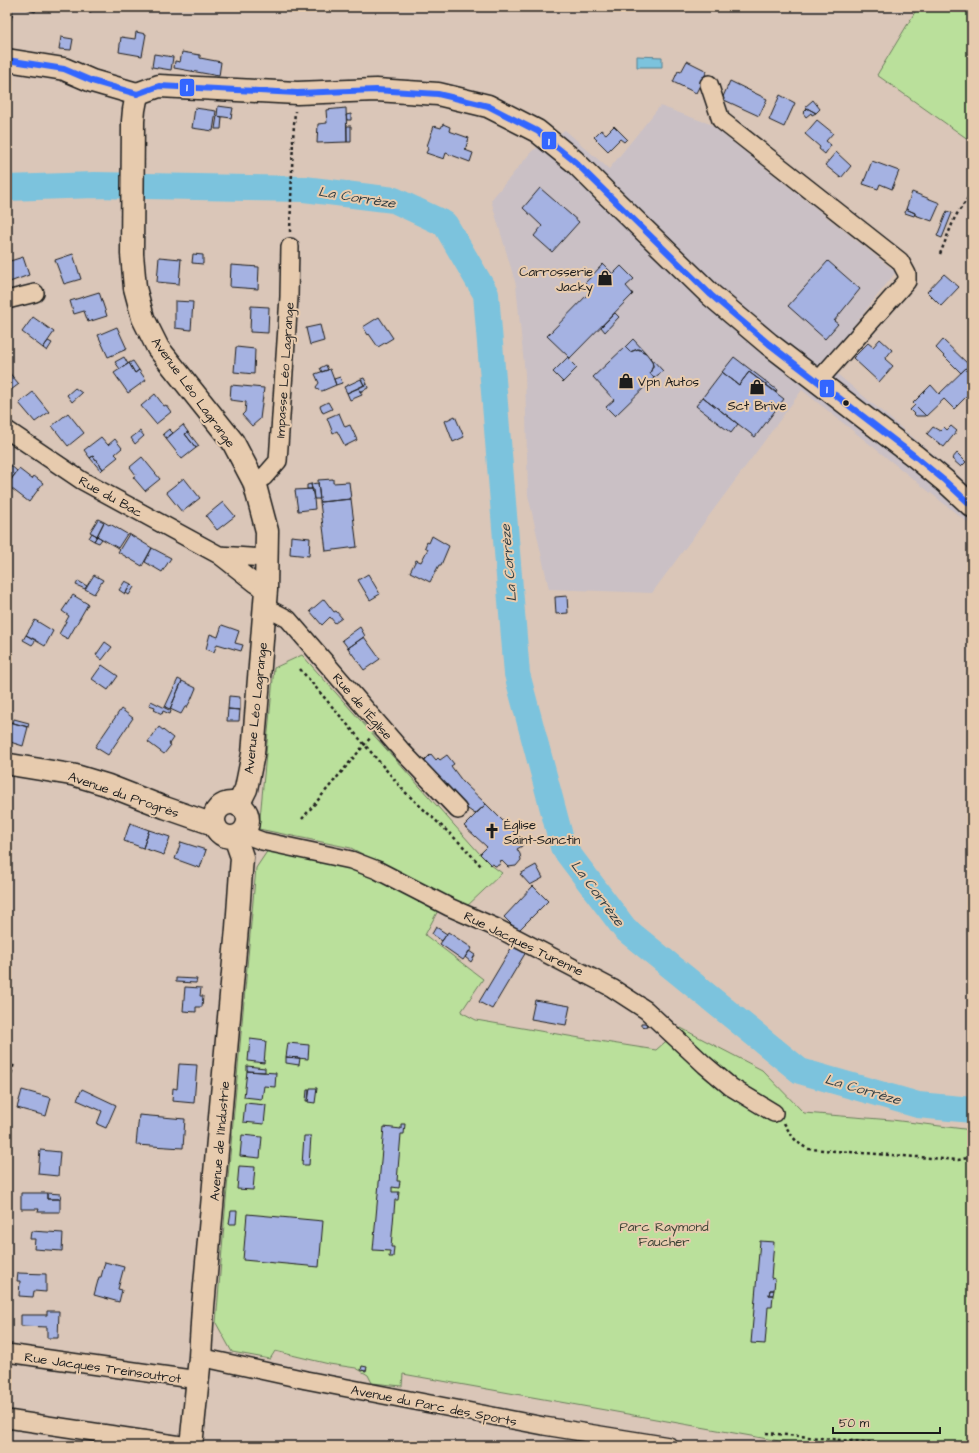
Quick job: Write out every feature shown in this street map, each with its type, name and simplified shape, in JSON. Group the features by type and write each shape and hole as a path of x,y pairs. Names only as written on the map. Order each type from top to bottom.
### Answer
{"main road":[{"path":"7,60 64,69 92,81 137,94 158,86 297,92 376,90 438,94 488,106 537,131 574,161 712,295 769,344 916,457 972,506"},
{"name":"Avenue Léo Lagrange","path":"137,94 133,121 132,254 135,288 143,318 158,348 233,442 254,482 267,531 266,599 253,754 246,790 238,805"},
{"path":"228,804 238,805 246,812 248,816 247,826 240,834 225,836 215,825 218,810 228,804"},
{"name":"Avenue de l'Industrie","path":"190,1443 198,1380 203,1307 237,928 242,857 240,834"}],"street":[{"path":"709,84 721,120 900,261 907,274 907,281 818,381"},
{"name":"Impasse Léo Lagrange","path":"254,482 264,477 278,461 289,297 290,247"},
{"path":"7,300 35,293"},
{"name":"Rue du Bac","path":"7,430 81,480 219,556 256,584 266,599"},
{"name":"Rue du Bac","path":"219,556 266,558"},
{"name":"Rue de l'Église","path":"266,599 288,619 401,750 458,810"},
{"name":"Avenue du Progrès","path":"7,764 74,775 107,785 215,825"},
{"name":"Rue Jacques Turenne","path":"240,834 262,841 350,860 378,870 449,907 497,928 612,988 646,1010 731,1087 774,1113"},
{"name":"Rue Jacques Treinsoutrot","path":"7,1353 198,1380"},
{"name":"Avenue du Parc des Sports","path":"200,1357 306,1380 544,1426 669,1446"},
{"path":"7,1418 190,1443"}],"path":[{"path":"290,227 293,139 297,92"},
{"path":"940,254 955,217 972,192"},
{"path":"300,669 406,792 461,844 482,867"},
{"path":"302,819 364,744 381,727"},
{"path":"7,1091 14,1063"},
{"path":"774,1113 784,1122 791,1135 797,1142 809,1149 958,1160 972,1157"},
{"path":"766,1433 906,1446"}],"shaded area":[{"path":"660,106 710,124 896,272 824,363 959,476 972,489 972,526 802,390 652,593 549,589 528,495 525,374 516,285 491,200 532,151 565,130 609,169"}],"green space":[{"path":"918,7 972,7 972,142 877,75"},
{"path":"302,655 480,854 502,873 465,908 351,848 259,829 274,668"},
{"name":"Parc Raymond Faucher","path":"272,844 351,860 442,903 425,935 483,979 461,1012 476,1020 656,1050 681,1028 762,1070 804,1113 892,1120 972,1130 972,1446 807,1446 403,1374 402,1386 372,1383 368,1375 356,1368 329,1364 275,1351 270,1359 232,1352 216,1323 256,868"}],"water":[{"path":"637,56 662,57 662,67 637,67"}],"building":[{"path":"23,7 37,7 35,12"},
{"path":"37,7 50,7 49,11"},
{"path":"77,7 93,7 91,12"},
{"path":"7,10 13,12 7,33"},
{"path":"136,32 146,34 142,56 119,52 121,37 135,39"},
{"path":"61,37 73,39 71,50 59,49"},
{"path":"182,52 200,55 200,58 221,62 219,76 174,68 175,61 180,62"},
{"path":"154,54 173,57 171,70 152,67"},
{"path":"687,61 707,71 696,93 673,82 678,71 681,72"},
{"path":"730,81 767,99 759,116 722,99"},
{"path":"780,95 795,103 784,127 769,120"},
{"path":"813,100 820,109 816,113 805,107"},
{"path":"218,106 233,108 231,118 217,116"},
{"path":"805,107 816,113 812,115 811,113 806,117 803,113 807,109"},
{"path":"195,108 216,111 213,131 192,128"},
{"path":"346,108 347,142 317,143 318,124 327,123 326,110"},
{"path":"351,114 351,120 347,120 346,115"},
{"path":"217,116 222,117 221,129 215,129"},
{"path":"817,120 833,133 826,141 831,145 825,154 819,149 820,147 805,134"},
{"path":"443,124 450,127 449,131 469,138 465,150 473,153 470,162 446,153 444,159 426,153 434,126 441,128"},
{"path":"347,126 351,126 351,142 347,142"},
{"path":"614,126 627,139 624,142 620,139 608,151 594,137 601,130 606,134"},
{"path":"836,152 851,166 841,178 825,165"},
{"path":"872,161 899,171 892,189 880,184 878,189 863,184"},
{"path":"540,188 579,222 552,252 534,236 542,226 523,208"},
{"path":"912,192 940,203 932,221 915,215 915,213 906,209"},
{"path":"906,209 915,213 914,216 905,213"},
{"path":"947,211 952,213 942,238 937,236"},
{"path":"73,254 81,279 64,284 55,260"},
{"path":"193,254 203,255 203,264 192,263"},
{"path":"23,257 29,275 7,283 7,262"},
{"path":"159,257 181,259 179,284 157,282"},
{"path":"828,261 860,289 834,321 838,324 825,339 788,306"},
{"path":"603,264 613,274 621,266 634,279 626,286 633,294 570,358 547,336 592,290 585,283"},
{"path":"231,265 259,267 258,289 230,287"},
{"path":"944,274 959,287 941,306 927,292"},
{"path":"99,292 107,316 88,322 84,311 74,314 70,301"},
{"path":"175,301 193,302 191,330 175,328"},
{"path":"251,306 269,307 268,333 250,332"},
{"path":"615,313 619,317 605,332 601,327"},
{"path":"33,317 54,332 43,348 22,332"},
{"path":"379,317 393,338 378,347 363,327"},
{"path":"320,325 324,341 310,345 306,328"},
{"path":"117,327 127,349 108,357 98,335"},
{"path":"633,339 646,353 638,349 630,352 625,347"},
{"path":"880,339 892,350 885,359 893,366 879,382 853,358 868,343 873,347"},
{"path":"943,340 969,365 961,373 936,348"},
{"path":"48,341 52,343 47,351 43,348"},
{"path":"236,347 255,349 254,374 234,372"},
{"path":"625,347 630,352 638,349 646,353 652,361 653,366 650,373 654,378 615,416 606,407 614,400 593,377"},
{"path":"124,357 128,364 120,369 115,362"},
{"path":"568,357 577,368 563,382 553,372"},
{"path":"650,357 663,371 654,378 650,373 653,366"},
{"path":"734,357 777,390 776,392 749,372 739,385 722,372"},
{"path":"133,361 139,370 135,373 129,363"},
{"path":"129,363 135,373 139,370 146,380 128,393 114,373"},
{"path":"326,365 328,370 322,372 320,368"},
{"path":"969,365 972,369 972,391 954,409 944,399 926,416 913,403 931,385 939,394"},
{"path":"330,369 336,385 322,391 318,390 316,387 319,383 315,374"},
{"path":"7,370 19,384 7,393"},
{"path":"722,372 739,385 749,372 784,399 755,437 703,397"},
{"path":"340,377 342,383 336,385 334,379"},
{"path":"364,378 367,384 364,385 361,379"},
{"path":"361,379 364,385 347,393 344,387"},
{"path":"367,384 368,388 360,392 359,388"},
{"path":"231,385 264,388 260,419 252,426 242,415 245,412 246,402 230,400"},
{"path":"75,388 82,393 72,402 67,395"},
{"path":"359,388 362,395 350,400 347,393"},
{"path":"33,392 49,412 35,422 19,403"},
{"path":"155,394 164,406 166,405 171,412 156,424 141,406"},
{"path":"703,397 738,424 731,433 696,406"},
{"path":"328,402 332,409 323,413 320,406"},
{"path":"915,405 926,416 916,416 910,410"},
{"path":"68,413 84,433 68,446 52,426"},
{"path":"339,413 345,427 350,425 357,440 345,446 337,431 333,433 327,418"},
{"path":"455,416 464,437 453,442 445,421"},
{"path":"183,425 188,432 185,434 196,448 182,459 166,439"},
{"path":"951,426 957,431 944,447 927,434 933,427 940,431 944,427 947,430"},
{"path":"169,429 173,433 166,438 163,434"},
{"path":"140,431 144,436 135,444 131,438"},
{"path":"188,432 199,446 196,448 185,434"},
{"path":"101,437 108,445 115,439 122,448 115,454 118,457 103,469 93,456 90,458 84,450"},
{"path":"957,453 966,462 961,467 952,459"},
{"path":"93,456 103,469 101,471 90,458"},
{"path":"142,457 160,479 145,491 133,477 136,475 130,467"},
{"path":"7,462 17,471 7,485"},
{"path":"19,469 32,479 34,476 43,483 29,502 7,485"},
{"path":"184,478 200,498 182,512 166,492"},
{"path":"333,479 333,483 349,482 351,499 320,502 318,480"},
{"path":"318,483 320,499 314,499 311,484"},
{"path":"311,484 312,489 307,489 307,485"},
{"path":"313,489 315,509 298,511 295,490"},
{"path":"351,499 357,547 326,551 320,502"},
{"path":"223,502 235,516 217,530 206,516"},
{"path":"98,519 104,522 97,536 90,532"},
{"path":"104,522 127,534 118,548 97,536"},
{"path":"92,533 97,536 94,541 89,538"},
{"path":"129,534 152,548 142,566 118,552"},
{"path":"97,536 102,539 99,543 94,541"},
{"path":"291,536 310,538 309,556 290,554"},
{"path":"432,536 449,546 441,565 439,565 430,582 410,572 416,560 421,562 428,549 425,547 427,542 429,543"},
{"path":"152,548 171,558 162,572 145,562"},
{"path":"368,574 380,594 370,600 358,580"},
{"path":"94,575 103,580 94,594 85,589"},
{"path":"78,581 87,586 85,589 76,585"},
{"path":"125,581 131,584 125,594 119,590"},
{"path":"131,584 134,587 129,595 126,593"},
{"path":"73,595 88,604 68,639 59,634 69,616 62,611"},
{"path":"567,596 568,613 556,614 555,597"},
{"path":"324,599 334,612 336,611 342,618 335,623 330,617 322,625 310,611"},
{"path":"35,620 53,631 45,646 26,635"},
{"path":"222,625 239,631 235,643 243,645 241,651 217,644 214,652 206,649 210,634 218,637"},
{"path":"360,627 365,636 348,648 342,640"},
{"path":"26,635 36,640 32,645 23,640"},
{"path":"364,637 380,659 364,670 348,648"},
{"path":"105,642 112,647 102,660 96,655"},
{"path":"102,665 118,676 108,690 92,679"},
{"path":"178,679 182,681 170,709 165,707"},
{"path":"182,681 196,688 187,707 185,707 181,714 170,709"},
{"path":"229,696 240,697 240,710 228,709"},
{"path":"151,701 171,711 170,714 163,711 162,714 154,710 155,707 149,705"},
{"path":"121,709 133,718 108,755 95,747"},
{"path":"228,709 240,710 239,721 227,721"},
{"path":"14,719 29,723 28,727 13,723"},
{"path":"7,721 28,727 23,746 7,741"},
{"path":"159,727 173,738 169,744 171,745 164,754 148,742"},
{"path":"431,754 436,760 438,758 440,760 447,755 454,764 451,766 463,782 486,804 475,814 458,802 422,763"},
{"name":"Église Saint-Sanctin","path":"486,804 519,837 518,838 521,841 522,846 517,849 521,860 516,866 508,867 501,860 499,865 491,865 480,854 487,847 464,826"},
{"path":"130,823 149,830 143,848 124,841"},
{"path":"149,830 170,837 164,855 143,848"},
{"path":"181,842 206,850 200,868 175,859"},
{"path":"536,865 543,878 530,885 520,874"},
{"path":"533,886 548,901 518,931 504,917"},
{"path":"436,927 447,934 442,941 432,934"},
{"path":"448,932 472,948 463,960 440,944"},
{"path":"513,945 526,952 492,1009 479,1002"},
{"path":"469,951 475,955 471,962 465,957"},
{"path":"176,978 197,979 196,983 176,982"},
{"path":"185,987 201,988 200,996 203,996 202,1007 196,1007 196,1012 183,1011"},
{"path":"535,1000 570,1006 566,1025 531,1019"},
{"path":"641,1023 648,1023 647,1027 641,1026"},
{"path":"250,1039 266,1041 264,1063 248,1061"},
{"path":"288,1043 309,1045 308,1059 286,1057"},
{"path":"286,1057 300,1058 299,1065 286,1063"},
{"path":"179,1064 197,1065 194,1103 172,1101 173,1088 177,1089"},
{"path":"247,1066 265,1068 265,1072 247,1071"},
{"path":"247,1071 276,1073 275,1087 264,1086 262,1099 244,1097"},
{"path":"310,1088 317,1088 315,1103 308,1102"},
{"path":"82,1089 116,1105 106,1128 97,1124 102,1111 77,1100"},
{"path":"22,1090 51,1098 46,1116 17,1108"},
{"path":"307,1090 309,1090 308,1101 306,1101"},
{"path":"245,1103 266,1105 264,1124 243,1122"},
{"path":"139,1115 185,1119 183,1148 136,1145"},
{"path":"401,1124 405,1124 404,1134 401,1134 397,1181 400,1181 399,1188 392,1187 392,1192 399,1192 398,1200 395,1200 391,1247 394,1247 393,1257 389,1257 390,1251 373,1250 384,1127 401,1129"},
{"path":"242,1135 262,1137 260,1158 240,1156"},
{"path":"304,1136 311,1136 309,1165 302,1165"},
{"path":"40,1150 60,1152 58,1176 38,1174"},
{"path":"239,1166 255,1167 253,1190 237,1189"},
{"path":"21,1193 47,1193 47,1199 60,1199 60,1212 38,1212 39,1209 21,1209"},
{"path":"47,1193 61,1194 60,1199 47,1199"},
{"path":"231,1211 237,1211 236,1224 229,1224"},
{"path":"247,1214 323,1221 319,1267 243,1260"},
{"path":"31,1231 63,1233 62,1251 34,1249 35,1239 30,1239"},
{"path":"760,1241 774,1242 771,1278 775,1279 774,1290 770,1290 769,1295 773,1295 772,1307 768,1307 765,1344 751,1343"},
{"path":"105,1262 124,1267 118,1289 122,1290 119,1302 94,1295"},
{"path":"18,1273 46,1274 46,1292 34,1291 33,1297 19,1296 20,1281 17,1281"},
{"path":"770,1290 774,1290 773,1295 769,1295"},
{"path":"47,1311 59,1311 58,1338 47,1338 47,1327 21,1326 21,1315 47,1315"},
{"path":"362,1366 367,1367 366,1371 361,1370"}],"waterway":[{"name":"La Corrèze","path":"7,188 95,185 304,189 394,200 445,224 486,294 517,674 563,847 625,929 800,1071 918,1105 972,1110"}],"transit line":[{"name":"1","path":"7,60 64,69 92,81 137,94 159,86 297,93 376,90 438,94 488,106 537,131 574,161 711,295 769,344 916,457 972,506"}],"place":[{"name":"Carrosserie Jacky","path":"605,278"},
{"name":"Vpn Autos","path":"626,381"},
{"name":"Sct Brive","path":"757,387"},
{"name":"Église Saint-Sanctin","path":"492,831"}]}
